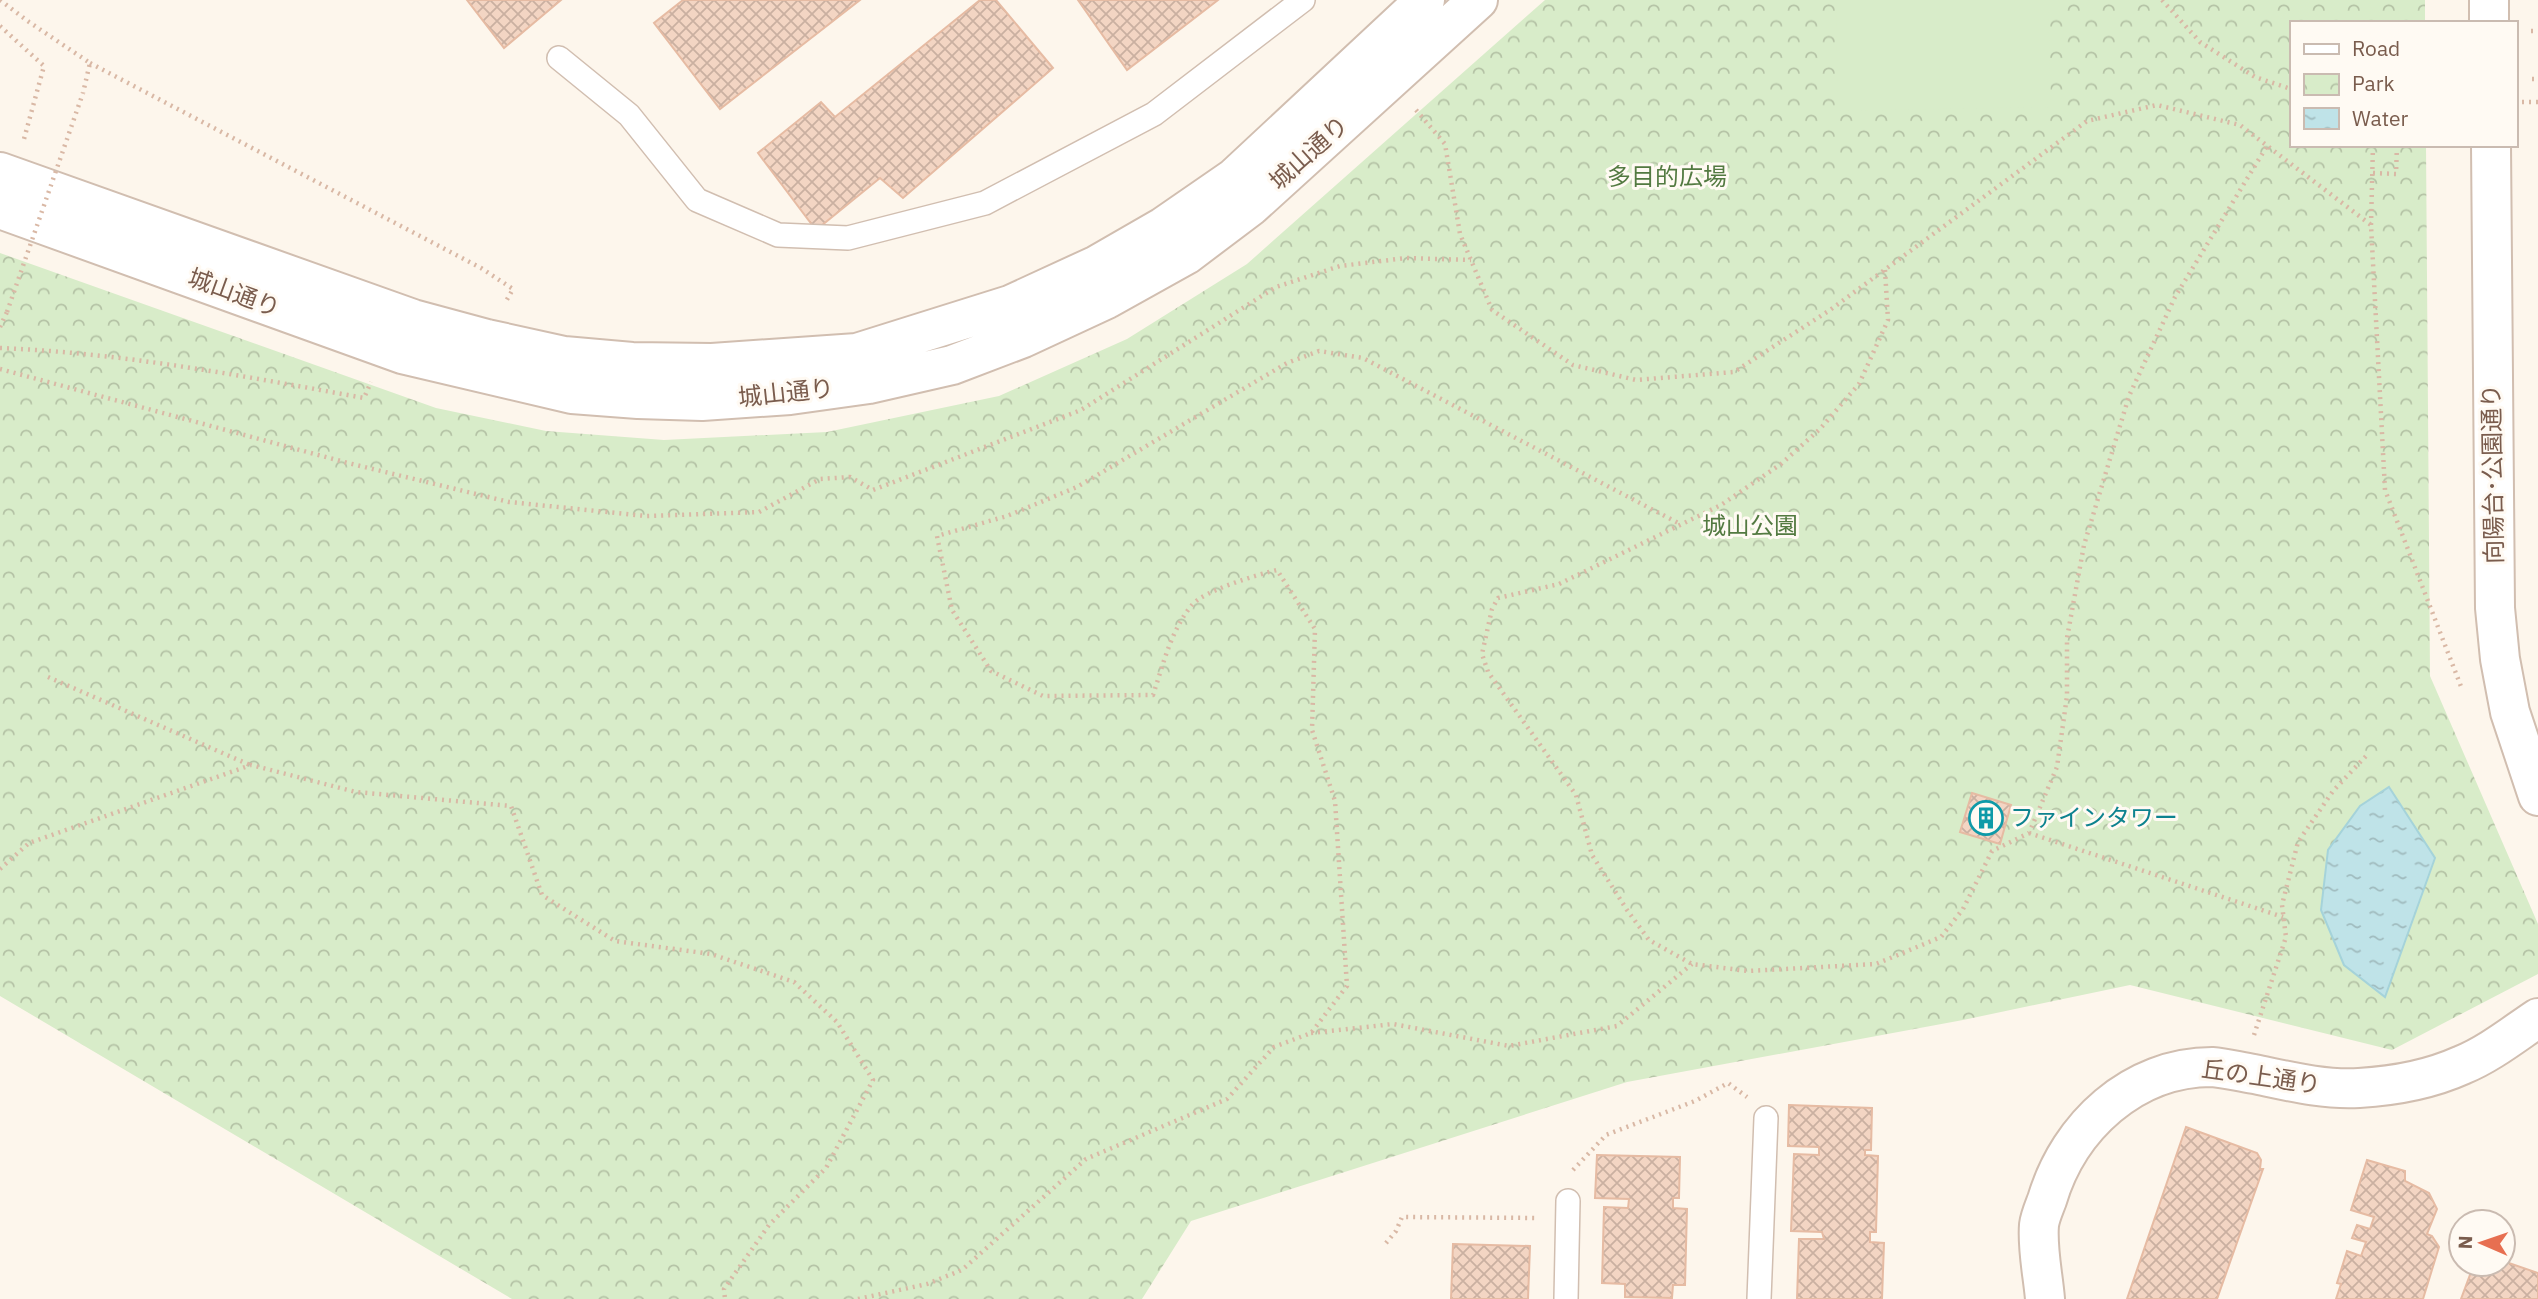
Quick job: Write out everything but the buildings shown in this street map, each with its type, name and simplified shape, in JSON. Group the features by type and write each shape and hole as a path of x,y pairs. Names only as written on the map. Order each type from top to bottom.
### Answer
{"street":[{"name":"城山通り","path":"11,159 413,319 487,340 564,356 632,362 712,363 857,353 1010,305 1097,265 1163,227 1234,178 1424,0"},
{"name":"城山通り","path":"0,209 402,354 572,394 702,401 790,395 869,384 953,365 1023,338 1107,299 1186,255 1251,206 1478,0"},
{"path":"2489,0 2489,21"},
{"name":"向陽台･公園通り","path":"2491,147 2495,608 2500,659 2510,712 2538,796"},
{"name":"丘の上通り","path":"2045,1299 2039,1225 2066,1154 2106,1105 2155,1078 2186,1068 2216,1068 2318,1086 2359,1088 2436,1075 2464,1065 2538,1018"}],"lane":[{"path":"559,58 629,115 697,200 778,235 848,238 985,203 1009,191 1154,114 1303,0"},
{"path":"1759,1299 1766,1118"},
{"path":"1566,1299 1568,1210"}],"path":[{"path":"0,0 90,62 481,268 513,289 500,312"},
{"path":"2162,0 2200,42 2255,78 2290,89"},
{"path":"0,26 44,66 11,159"},
{"path":"2531,31 2538,31"},
{"path":"0,327 83,93 90,62"},
{"path":"2517,102 2538,102"},
{"path":"1413,107 1445,144 1460,234 1492,310 1573,365 1636,380 1734,372 1830,310 2087,121 2157,105 2240,125 2371,225"},
{"path":"1885,270 1888,320 1859,384 1820,429 1781,464 1721,505 1559,584 1498,598 1492,609 1482,654 1488,672 1576,795 1592,855 1627,910 1649,940 1692,964 1748,971 1876,964 1941,937 1962,909 1992,851 2029,833 2057,767 2067,696 2067,638 2084,545 2129,396 2175,297 2267,146"},
{"path":"2373,147 2371,225 2385,490 2462,689"},
{"path":"2373,173 2396,174 2398,147"},
{"path":"0,348 59,350 213,370 364,398 375,371"},
{"path":"1311,1033 1348,986 1335,802 1312,730 1315,629 1277,570 1245,578 1193,603 1171,640 1153,695 1043,696 991,671 952,610 937,536 1007,516 1077,487 1223,398 1287,363 1319,351 1363,358 1680,524"},
{"path":"48,677 251,765 356,792 511,806 542,895 615,941 711,954 794,982 836,1022 873,1080 826,1168 769,1225 724,1289 725,1299"},
{"path":"2242,1072 2286,937 2282,905 2298,842 2333,791 2367,756"},
{"path":"0,869 29,843 251,765"},
{"path":"2029,833 2283,917"},
{"path":"858,1299 927,1284 962,1270 1086,1159 1227,1099 1274,1047 1311,1033 1393,1024 1509,1046 1617,1027 1692,964"},
{"path":"1386,1243 1396,1231 1402,1217 1568,1210 1571,1171 1606,1135 1695,1101 1728,1083 1752,1101 1766,1118"}],"green space":[{"name":"城山公園","path":"1545,0 2425,0 2425,21 2290,21 2290,147 2426,147 2430,676 2538,924 2538,974 2392,1050 2130,985 1963,1020 1627,1082 1191,1221 1142,1299 512,1299 0,996 0,253 436,408 546,431 664,440 827,432 999,396 1127,339 1247,264"},
{"path":"1836,0 2048,0 2051,107 1838,111"}],"water":[{"path":"2389,787 2435,858 2385,997 2344,965 2321,910 2328,850 2360,806"}],"place":[{"name":"ファインタワー","path":"1986,818"}],"park label":[{"name":"多目的広場","path":"1667,177"}]}
